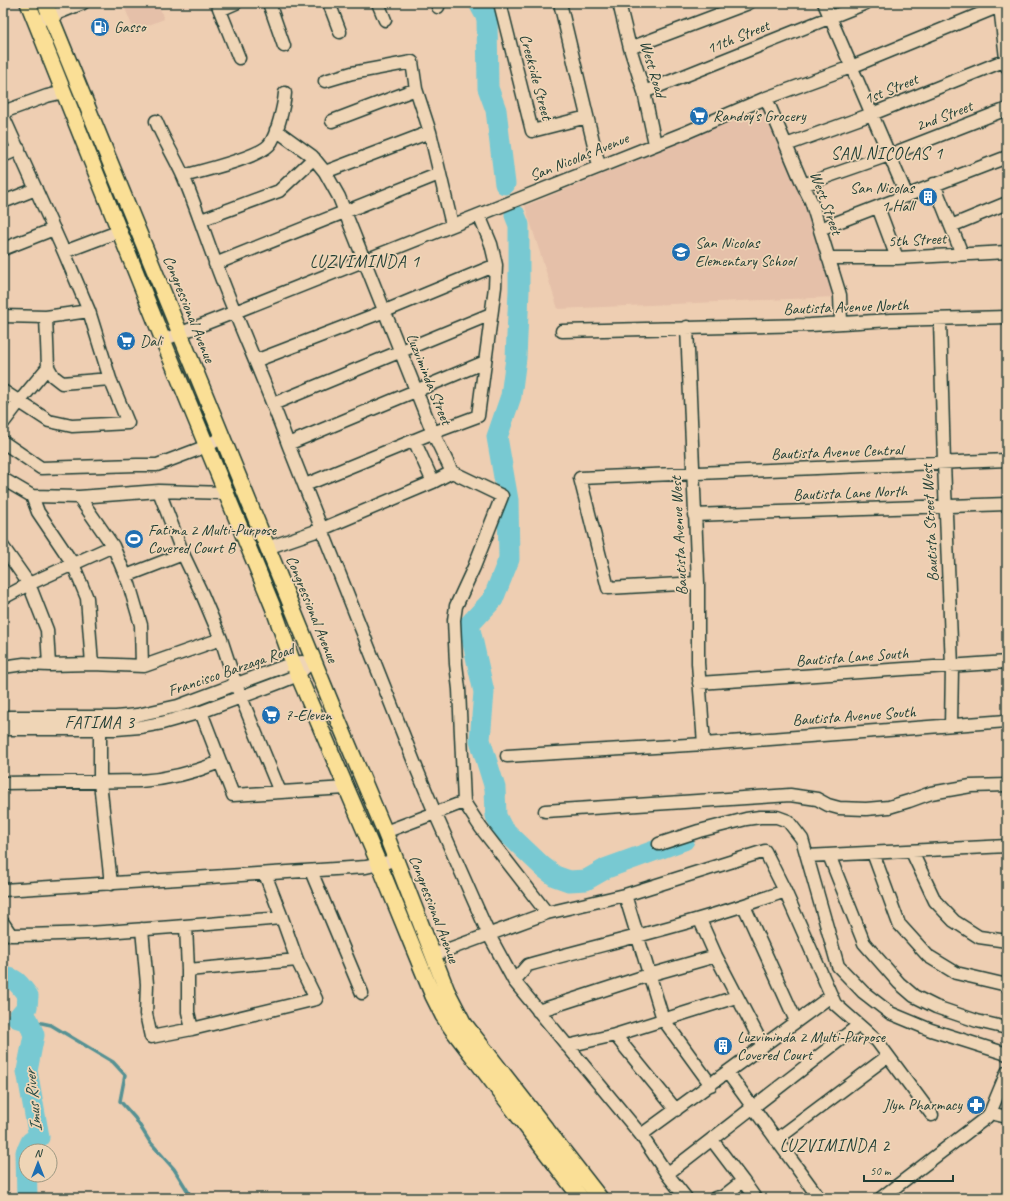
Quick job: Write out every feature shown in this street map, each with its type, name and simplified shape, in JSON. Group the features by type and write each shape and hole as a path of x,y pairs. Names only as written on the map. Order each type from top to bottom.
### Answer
{"main road":[{"name":"Congressional Avenue","path":"28,3 225,493 273,607 296,669 379,864 432,996 443,1016 581,1198"},
{"name":"Congressional Avenue","path":"48,10 313,660 385,832 447,991 464,1022 600,1198"}],"street":[{"path":"36,22 48,10 83,3"},
{"path":"236,3 218,6 239,58"},
{"path":"269,3 284,46"},
{"path":"329,3 340,32"},
{"path":"378,3 385,20"},
{"name":"Creekside Street","path":"500,3 532,131 587,117"},
{"path":"560,3 599,166"},
{"path":"630,48 749,3"},
{"path":"824,3 907,196"},
{"name":"11th Street","path":"644,92 866,3"},
{"name":"West Road","path":"623,4 630,48 644,92 655,144"},
{"path":"1004,4 1007,64"},
{"name":"San Nicolas Avenue","path":"163,340 687,132 766,98 851,67 1004,4"},
{"path":"325,81 352,73 412,62 416,89 430,132 452,225"},
{"name":"1st Street","path":"786,145 1007,64"},
{"path":"332,121 416,89"},
{"path":"3,112 47,96 64,92"},
{"path":"183,176 255,155 269,145 282,112 285,93"},
{"name":"West Street","path":"766,98 811,201 840,295 841,323"},
{"name":"2nd Street","path":"803,185 889,155 1007,108"},
{"path":"3,116 19,149 89,312 110,379 128,423 72,426 49,421 3,391"},
{"path":"156,121 161,134 183,176 201,220 216,264 435,813 489,935 514,981 641,1135 667,1174 686,1198"},
{"name":"Luzviminda Street","path":"276,130 314,158 325,172 338,197 433,433 452,472"},
{"path":"325,172 430,132"},
{"path":"3,156 19,149"},
{"path":"820,229 1007,157"},
{"path":"201,220 279,191 314,158"},
{"path":"216,264 439,174"},
{"path":"934,184 962,254"},
{"path":"3,202 36,189"},
{"path":"952,226 1007,203"},
{"path":"878,207 897,258"},
{"path":"305,485 414,440 478,416 496,265 491,244 479,215"},
{"path":"3,249 54,229"},
{"path":"64,252 120,231"},
{"name":"5th Street","path":"828,258 897,258 1007,252"},
{"path":"255,361 385,311 496,265"},
{"path":"3,316 46,317 89,312"},
{"path":"273,404 491,314"},
{"path":"46,317 48,367 53,376 62,383 110,379"},
{"name":"Bautista Avenue North","path":"562,331 810,325 891,320 940,320 1007,317"},
{"name":"Bautista Street West","path":"940,320 952,666 951,725"},
{"name":"Bautista Avenue West","path":"687,327 692,473 698,583 699,683 704,744"},
{"path":"288,444 485,362"},
{"path":"3,423 48,367"},
{"path":"3,442 41,468 157,465 207,446 222,437"},
{"path":"414,440 434,482"},
{"name":"Bautista Avenue Central","path":"698,583 608,588 580,478 1007,460"},
{"path":"268,548 322,529 434,482 452,472 502,496 474,567 456,606 454,620 459,690 459,714 463,756 464,802 481,828 547,913"},
{"path":"3,479 32,496 80,497 159,491 225,493"},
{"path":"159,491 183,554 221,639 240,697 280,792"},
{"path":"32,496 38,512 73,564 88,598 92,664"},
{"path":"80,497 113,546 126,576 141,625 142,666"},
{"name":"Bautista Lane North","path":"694,515 1007,504"},
{"path":"3,598 29,584 113,546"},
{"path":"3,547 29,584 47,630 49,665"},
{"path":"126,576 183,554"},
{"path":"3,667 24,664 142,666 221,639"},
{"name":"Francisco Barzaga Road","path":"3,717 140,727 182,718 240,697 313,660"},
{"name":"Bautista Lane South","path":"699,683 1007,662"},
{"name":"Francisco Barzaga Road","path":"3,729 100,723 178,706 236,685 296,669"},
{"path":"201,712 233,795 346,788"},
{"name":"Bautista Avenue South","path":"507,756 704,744 1007,721"},
{"path":"100,723 100,782 111,884"},
{"path":"3,784 159,780 195,772 220,762"},
{"path":"545,811 790,795 817,799 828,805 839,808 866,809 889,807 931,793 971,786 1007,784"},
{"path":"385,832 464,802"},
{"path":"659,844 699,830 746,819 777,817 788,821 802,839 838,966 863,992 890,1013 931,1030 1007,1054"},
{"path":"807,856 873,854 1007,846"},
{"path":"433,955 547,913 625,895 765,851 785,891 834,1004 877,1041 932,1115"},
{"path":"912,852 935,901 954,921 979,937 1007,942"},
{"path":"873,854 899,924 928,956 956,973 1007,985"},
{"path":"829,855 864,943 899,983 914,996 936,1007 977,1021 1007,1028"},
{"path":"3,890 366,867 396,860"},
{"path":"311,871 362,993"},
{"path":"142,929 147,984 146,1014 151,1037 192,1029 316,999 297,960 265,874"},
{"path":"514,981 528,965 700,920 785,891"},
{"path":"625,895 663,1019 711,1085"},
{"path":"744,906 796,1021"},
{"path":"3,923 11,935 36,935 186,926 282,918"},
{"path":"700,920 736,997 763,1046"},
{"path":"186,926 188,1012 192,1029"},
{"path":"538,1011 649,975 716,956"},
{"path":"188,970 297,960"},
{"path":"641,1135 728,1073 831,996"},
{"path":"567,1046 615,1035 736,997"},
{"path":"667,1174 859,1026"},
{"path":"615,1035 676,1110"},
{"path":"776,1140 888,1056"},
{"path":"881,1198 987,1117 1007,1072"},
{"path":"728,1073 819,1198"},
{"path":"990,1113 1007,1117"},
{"path":"712,1140 755,1198"},
{"path":"715,1198 724,1196 743,1181"}],"shaded area":[{"path":"123,3 158,3 164,19 134,31"},
{"name":"San Nicolas Elementary School","path":"765,108 806,203 835,297 558,309 525,206"}],"waterway":[{"path":"479,3 487,18 488,88 496,110 505,184"},
{"path":"515,215 519,225 519,291 516,358 511,396 497,437 508,500 509,559 493,599 469,625 484,692 480,740 495,788 496,816 502,828 543,867 555,876 569,881 586,880 607,868 684,840"},
{"name":"Imus River","path":"3,977 15,981 28,996 27,1007 18,1018 28,1020 34,1035 27,1071 39,1137 31,1143"},
{"path":"28,1020 51,1025 113,1062 125,1075 120,1101 135,1118 150,1142 174,1169 192,1198"},
{"name":"Imus River","path":"27,1183 27,1198"}],"place":[{"name":"Gasso","path":"100,27"},
{"name":"Randoy's Grocery","path":"699,116"},
{"name":"San Nicolas 1 Hall","path":"928,197"},
{"name":"San Nicolas Elementary School","path":"681,252"},
{"name":"Dali","path":"126,341"},
{"name":"Fatima 2 Multi-Purpose Covered Court B","path":"134,539"},
{"name":"7-Eleven","path":"271,715"},
{"name":"Luzviminda 2 Multi-Purpose Covered Court","path":"723,1046"},
{"name":"Jlyn Pharmacy","path":"976,1105"}],"district":[{"name":"SAN NICOLAS 1","path":"887,153"},
{"name":"LUZVIMINDA 1","path":"365,261"},
{"name":"FATIMA 3","path":"100,722"},
{"name":"LUZVIMINDA 2","path":"835,1145"}]}
